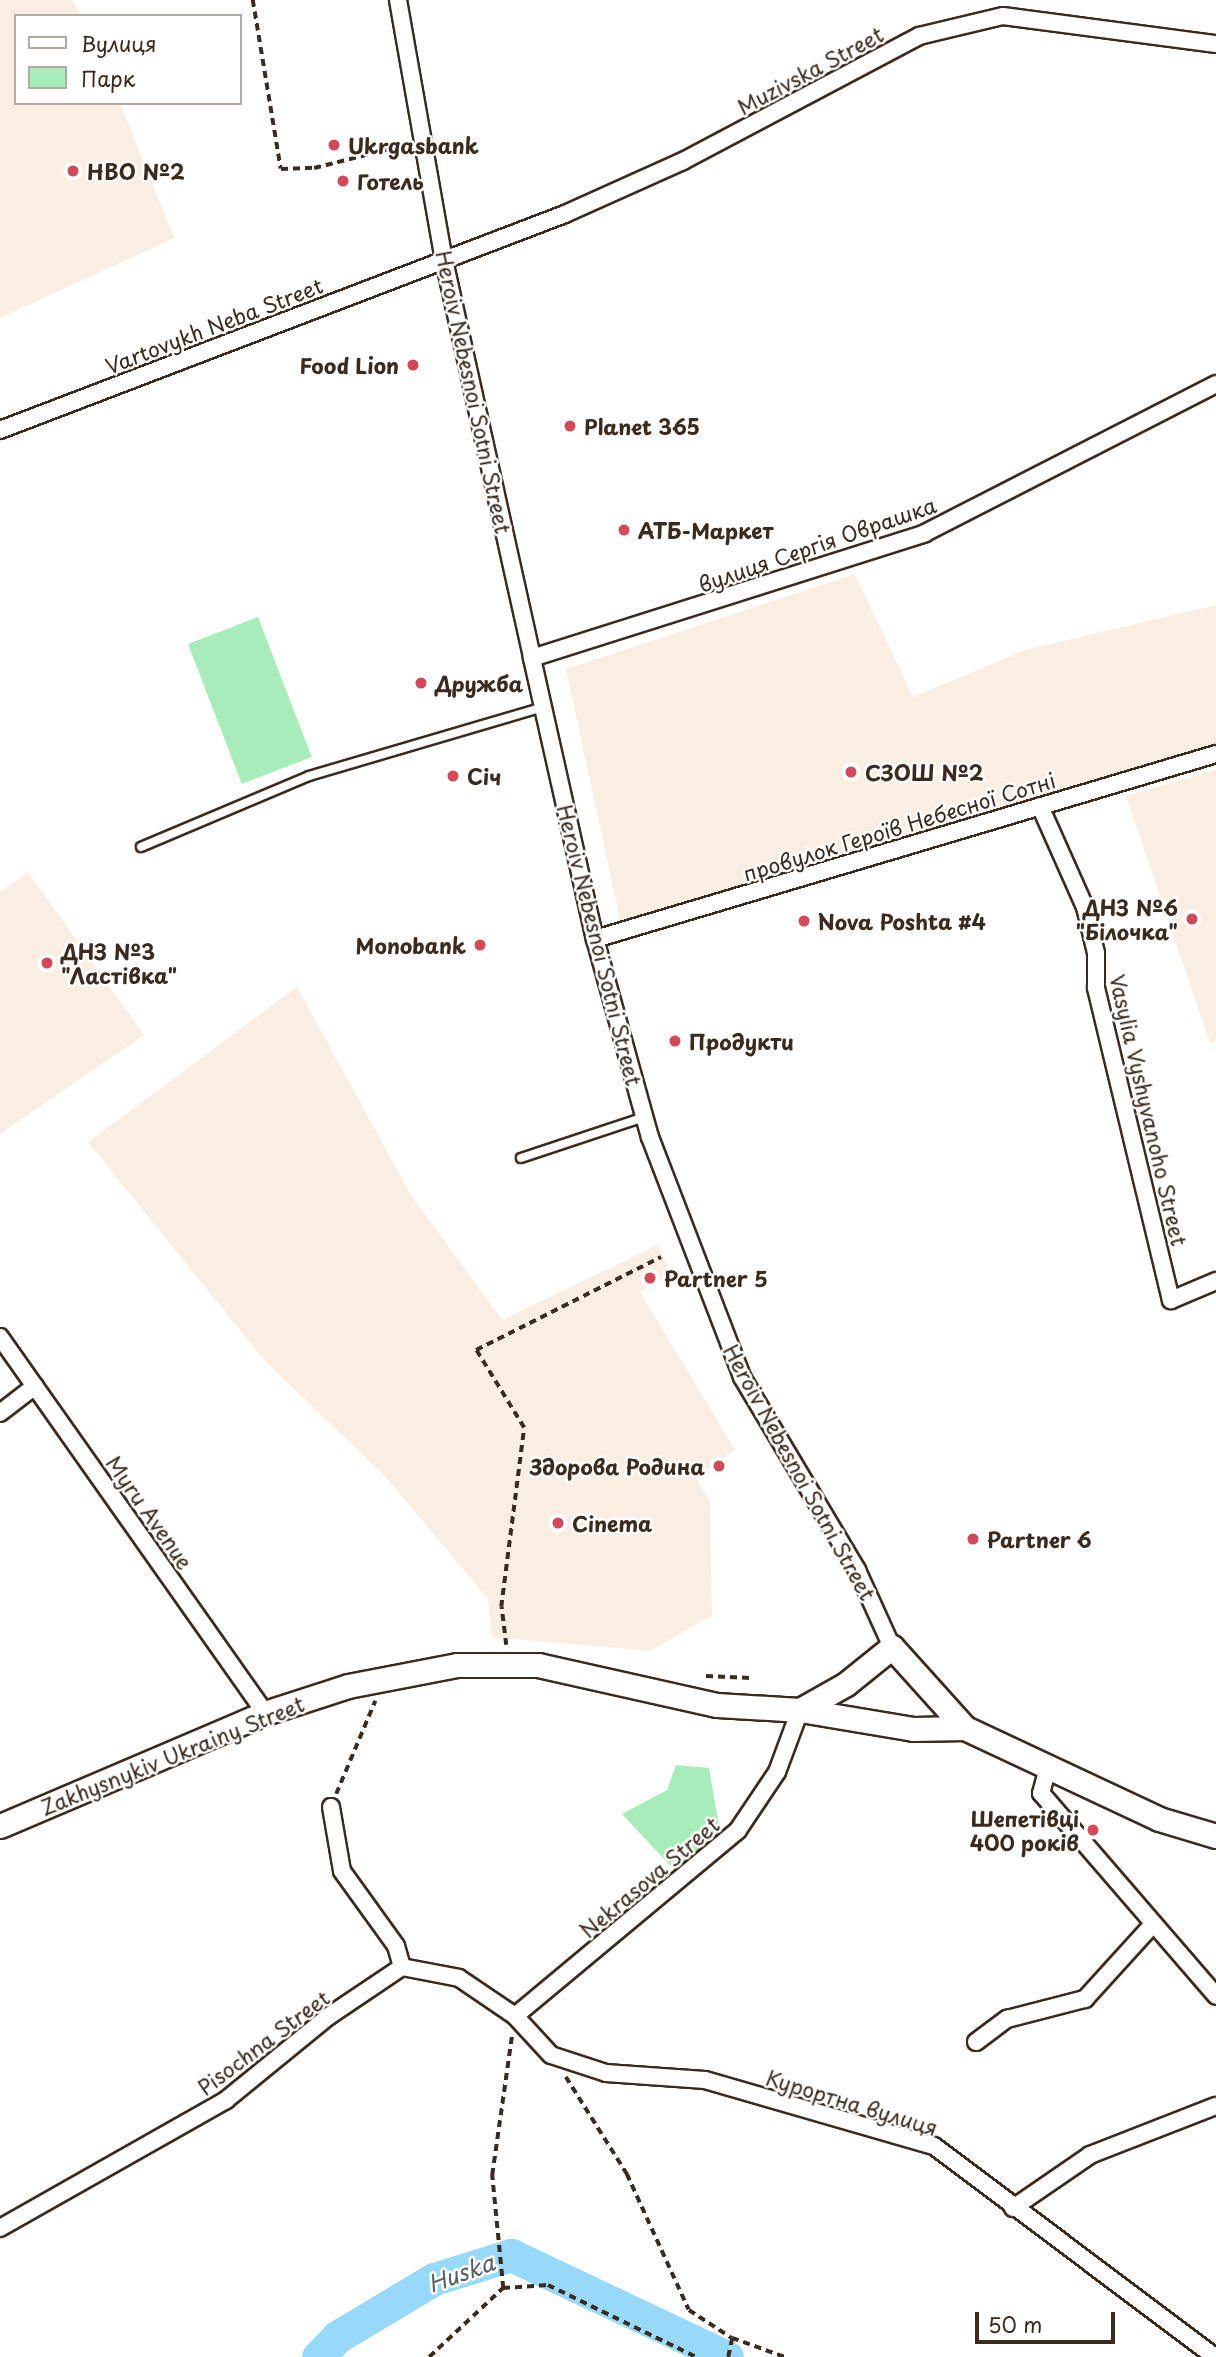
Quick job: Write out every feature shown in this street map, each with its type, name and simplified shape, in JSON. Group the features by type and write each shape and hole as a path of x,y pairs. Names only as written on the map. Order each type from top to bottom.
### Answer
{"main road":[{"path":"800,1710 846,1684 892,1647"},
{"name":"Heroiv Nebesnoi Sotni Street","path":"892,1647 965,1728 1047,1771 1159,1819 1216,1836"},
{"name":"Zakhysnykiv Ukrainy Street","path":"0,1826 265,1713 348,1686 484,1665 538,1665 717,1705 800,1710 913,1729 965,1728"}],"street":[{"name":"Heroiv Nebesnoi Sotni Street","path":"398,0 444,260 595,939 644,1116 742,1377 857,1570 892,1647"},
{"name":"Muzivska Street","path":"444,260 683,161 919,36 1002,8 1216,44"},
{"name":"Vartovykh Neba Street","path":"0,430 444,260"},
{"name":"вулиця Сергія Оврашка","path":"532,658 925,533 1216,384"},
{"name":"провулок Героїв Небесної Сотні","path":"595,939 1216,754"},
{"name":"Vasylia Vyshyvanoho Street","path":"1040,806 1085,907 1096,988 1171,1300 1216,1280"},
{"name":"Myru Avenue","path":"0,1337 265,1713"},
{"path":"0,1413 35,1386"},
{"name":"Nekrasova Street","path":"514,2016 738,1830 777,1772 800,1710"},
{"path":"1047,1771 1041,1793 1216,1996"},
{"path":"331,1807 342,1871 396,1946 402,1967 459,1978 514,2016"},
{"path":"976,2042 1007,2019 1085,1999 1153,1924"},
{"name":"Pisochna Street","path":"0,2228 226,2101 329,2016 402,1967"},
{"name":"Курортна вулиця","path":"514,2016 551,2055 606,2073 705,2080 934,2146 1013,2208 1215,2357"},
{"path":"1013,2208 1090,2155 1216,2106"}],"lane":[{"path":"141,847 309,776 543,707"},
{"path":"520,1158 644,1116"}],"path":[{"path":"253,0 281,169 314,169 394,148"},
{"path":"506,1647 501,1606 524,1429 476,1350 661,1257"},
{"path":"706,1676 751,1678"},
{"path":"331,1807 376,1696"},
{"path":"503,2288 492,2175 514,2016"},
{"path":"551,2055 627,2174 689,2310 732,2339 785,2357"},
{"path":"429,2357 503,2288 548,2285 696,2357"},
{"path":"728,2357 732,2339"}],"shaded area":[{"name":"НВО №2","path":"0,0 72,0 81,14 14,14 14,105 121,105 174,238 0,318"},
{"name":"СЗОШ №2","path":"855,574 913,697 1025,650 1216,605 1216,743 621,924 566,669"},
{"name":"ДНЗ №6 \"Білочка\"","path":"1216,770 1216,1041 1210,1043 1126,796"},
{"name":"ДНЗ №3 \"Ластівка\"","path":"28,872 144,1035 0,1134 0,892"},
{"path":"297,987 411,1195 502,1320 658,1245 671,1275 640,1292 735,1450 695,1477 710,1502 712,1615 650,1651 492,1637 488,1599 386,1477 266,1362 88,1142"}],"green space":[{"path":"258,617 312,757 242,784 188,644"},
{"path":"676,1765 709,1768 721,1838 677,1873 622,1814 667,1790"}],"waterway":[{"name":"Huska","path":"318,2357 337,2337 434,2279 511,2255 727,2357"}],"place":[{"name":"Ukrgasbank","path":"334,145"},
{"name":"НВО №2","path":"73,171"},
{"name":"Готель","path":"343,181"},
{"name":"Food Lion","path":"413,365"},
{"name":"Planet 365","path":"570,426"},
{"name":"АТБ-Маркет","path":"624,530"},
{"name":"Дружба","path":"421,683"},
{"name":"СЗОШ №2","path":"851,772"},
{"name":"Січ","path":"453,776"},
{"name":"ДНЗ №6 \"Білочка\"","path":"1192,919"},
{"name":"Nova Poshta #4","path":"804,921"},
{"name":"Monobank","path":"480,945"},
{"name":"ДНЗ №3 \"Ластівка\"","path":"47,963"},
{"name":"Продукти","path":"675,1041"},
{"name":"Partner 5","path":"650,1278"},
{"name":"Здорова Родина","path":"719,1466"},
{"name":"Cinema","path":"558,1523"},
{"name":"Partner 6","path":"973,1539"},
{"name":"Шепетівці 400 років","path":"1093,1830"}]}
